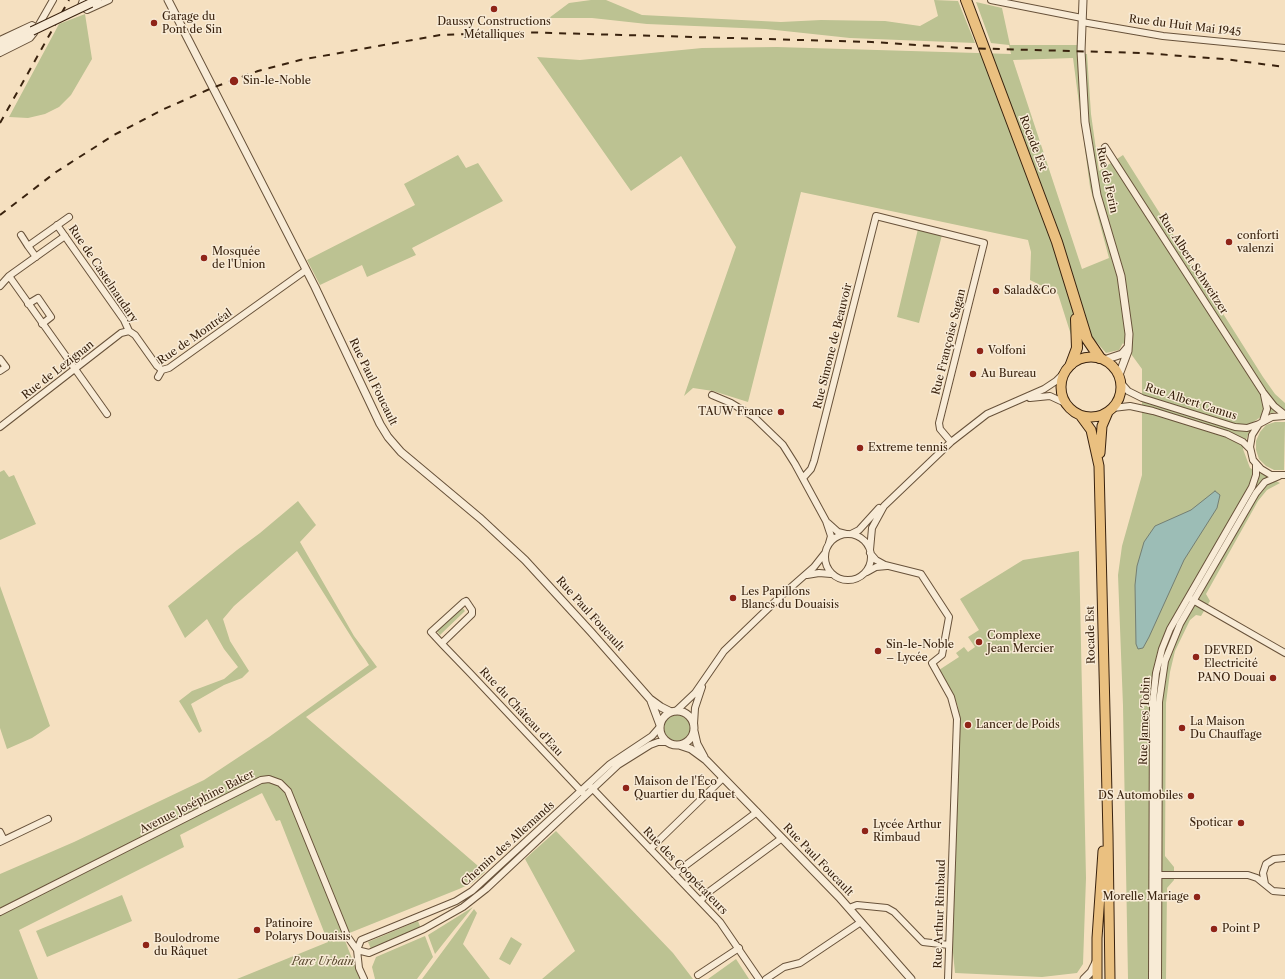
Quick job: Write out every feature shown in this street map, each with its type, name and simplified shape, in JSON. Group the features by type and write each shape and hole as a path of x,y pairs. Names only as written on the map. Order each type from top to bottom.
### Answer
{"highway":[{"name":"Rocade Est","path":"966,0 1057,242 1072,296 1088,342 1102,359"},
{"name":"Rocade Est","path":"1072,296 1077,344 1076,355 1072,364"}],"main road":[{"path":"0,47 94,2"},
{"path":"1085,357 1102,359 1113,366 1120,379 1120,396 1110,410 1096,417 1080,415 1065,403 1061,390 1064,373 1072,364 1085,357"},
{"name":"Rocade Est","path":"1110,410 1102,426 1099,466 1110,979"},
{"name":"Rocade Est","path":"1080,415 1091,430 1099,466"},
{"name":"Rocade Est","path":"1096,979 1099,901 1107,804"}],"street":[{"path":"0,53 30,38 33,30 44,17 53,0"},
{"path":"83,0 81,6 87,10 109,0"},
{"name":"Rue Paul Foucault","path":"168,0 213,91 306,270 380,424 390,440 401,452 491,528 538,573 650,699 661,707 674,711"},
{"name":"Rue du Huit Mai 1945","path":"991,0 1168,37 1285,48"},
{"name":"Rue de Ferin","path":"1083,0 1081,77 1090,156 1099,203 1121,276 1128,320 1129,344 1120,379"},
{"path":"0,40 33,30"},
{"name":"Rue Albert Schweitzer","path":"1105,147 1263,392 1274,406 1285,416"},
{"name":"Rue Françoise Sagan","path":"876,216 984,243 939,423 940,430 951,442"},
{"name":"Rue Simone de Beauvoir","path":"803,478 811,469 814,461 876,216"},
{"path":"28,246 69,218"},
{"name":"Rue de Castelnaudary","path":"57,225 124,320 129,331 135,335 157,366 162,370"},
{"path":"21,235 36,257"},
{"path":"0,286 9,276 65,236"},
{"name":"Rue de Montréal","path":"158,377 162,370 169,368 306,270"},
{"path":"9,276 107,414"},
{"path":"28,304 38,298 51,317 42,324"},
{"name":"Rue de Lezignan","path":"0,427 121,333 129,331"},
{"path":"1102,359 1122,354 1129,344"},
{"path":"0,359 6,367 0,371"},
{"path":"829,543 837,537 859,530 882,505 951,442 987,414 1051,385 1064,373"},
{"name":"Rue Albert Camus","path":"1120,379 1128,391 1142,398 1235,427 1247,428 1274,416 1285,416"},
{"name":"Rue Albert Schweitzer","path":"1250,449 1252,435 1261,422 1267,409 1263,392"},
{"path":"706,678 696,704 694,728 688,741 679,745 666,742 660,734 660,726 664,716 674,711 692,696 724,651 800,578 816,566 825,553 831,536 826,521 786,449 769,429 742,409 712,395"},
{"path":"1019,400 1045,396 1056,397 1065,403"},
{"name":"Rue Albert Camus","path":"1110,410 1130,406 1153,411 1231,436 1243,442 1250,449"},
{"path":"1250,449 1256,464 1265,472 1282,476"},
{"name":"Rue James Tobin","path":"1191,599 1252,487 1256,475 1256,464"},
{"name":"Rue James Tobin","path":"1158,979 1154,685 1164,644 1258,490 1265,482 1282,476"},
{"path":"864,574 870,565 872,528 880,511 892,497"},
{"path":"826,521 838,532 849,534 864,541 876,560 892,567"},
{"path":"825,553 825,563 831,574"},
{"path":"800,578 816,573 831,574 839,579 847,581 858,578 876,567 892,567"},
{"name":"Rue Arthur Rimbaud","path":"892,567 921,574 949,617 942,655 932,664 953,700 957,719 948,979"},
{"path":"1191,599 1285,653"},
{"name":"Rue du Château d'Eau","path":"442,643 471,614 472,611 466,601 431,632 584,793"},
{"name":"Rue Paul Foucault","path":"650,699 660,726"},
{"path":"674,711 687,714 694,728"},
{"name":"Chemin des Allemands","path":"584,793 472,891 456,901 363,939 357,950 369,953 424,929 463,907 486,889 584,793 618,757 652,736 660,726"},
{"name":"Rue Paul Foucault","path":"694,728 697,744 706,760"},
{"name":"Chemin des Allemands","path":"590,786 634,754 653,743 666,742"},
{"name":"Rue Paul Foucault","path":"679,745 694,751 706,760 849,908 911,979"},
{"path":"650,849 723,778"},
{"name":"Avenue Joséphine Baker","path":"0,912 261,780 269,779 280,783 288,791 346,935 357,950"},
{"name":"Rue des Coopérateurs","path":"590,786 723,925 759,979"},
{"path":"674,874 757,812"},
{"path":"0,832 2,841 48,819"},
{"path":"700,901 710,891 782,838"},
{"path":"1248,875 1264,868 1271,860 1285,858"},
{"path":"1264,868 1263,877 1265,884"},
{"path":"1156,875 1248,875 1255,877 1273,891 1285,892"},
{"name":"Rue James Tobin","path":"1152,979 1156,875"},
{"path":"849,908 857,905 887,908 894,912 923,942 949,945"},
{"path":"766,979 784,967 800,963 861,922"},
{"path":"698,975 738,948"},
{"path":"357,950 359,968 364,979"},
{"path":"1084,979 1091,972 1097,962"}],"green space":[{"path":"591,0 606,0 642,15 781,22 821,20 885,21 920,26 938,16 934,0 958,1 975,43 850,38 766,29 647,24 592,18 549,18 569,3"},
{"path":"976,2 1002,8 1010,45 1077,45 1077,54 1087,54 1091,114 1099,171 1123,155 1263,377 1275,394 1285,403 1285,412 1282,410 1262,416 1252,423 1243,449 1250,468 1280,483 1267,490 1258,501 1206,594 1210,601 1201,616 1196,615 1190,620 1175,651 1170,672 1166,703 1165,856 1174,867 1174,880 1167,888 1166,979 1128,979 1123,706 1118,575 1122,546 1142,475 1142,369 1123,343 1119,350 1106,353 1093,338 1072,338 1058,294 1030,280 1031,252 1028,240 801,192 748,402 713,391 693,388 684,396 736,247 681,156 631,191 537,57 580,60 702,48 777,47 1011,54 1009,45 991,43","holes":["1073,58 1090,187 1109,258 1082,269 1013,60"]},
{"path":"85,14 92,59 71,95 59,107 45,114 28,118 9,117 59,24"},
{"path":"458,155 466,168 478,163 503,201 412,248 416,255 367,277 362,265 320,285 307,260 415,205 404,184"},
{"path":"918,229 942,235 919,323 897,317"},
{"path":"1275,422 1285,422 1284,470 1274,470 1266,466 1259,459 1256,450 1256,441 1260,432 1266,425"},
{"path":"4,470 9,477 14,475 36,524 0,540 0,472"},
{"name":"Parc Urbain","path":"298,501 316,525 300,542 354,636 377,667 306,717 485,872 472,883 459,889 332,940 333,942 344,938 360,979 237,979 328,942 280,820 276,821 262,793 180,835 184,847 19,930 38,979 0,979 0,874 74,842 204,780 269,737 369,665 297,551 234,606 223,619 230,641 249,671 242,678 224,685 191,704 202,731 199,733 179,701 192,691 224,679 238,667 224,649 207,619 185,638 168,606"},
{"path":"1079,551 1086,878 1083,964 1077,973 1042,977 955,973 952,943 959,722 958,707 953,693 939,670 959,657 956,653 964,647 968,652 975,647 968,637 979,630 960,599 1023,560"},
{"path":"0,586 50,726 32,738 7,749 0,728"},
{"path":"461,606 465,611 440,635 436,630"},
{"path":"677,715 686,719 690,728 686,737 677,741 668,737 664,728 668,719"},
{"path":"556,831 673,953 693,979 542,979 575,951 525,859"},
{"path":"122,895 132,921 47,957 36,931"},
{"path":"473,907 454,930 435,954 428,935"},
{"path":"474,909 477,913 463,944 490,979 422,979"},
{"path":"418,921 421,929 371,949 368,942"},
{"path":"425,936 433,957 417,979 375,979 372,967 376,957"},
{"path":"511,937 522,944 510,965 499,959"},
{"path":"736,959 749,979 708,979"}],"water":[{"path":"1215,491 1220,495 1217,508 1184,560 1143,648 1138,649 1136,644 1135,585 1137,566 1144,542 1155,526 1191,510"}],"railway":[{"path":"0,123 69,0"},
{"path":"0,215 56,172 114,135 164,109 212,88 258,71 300,60 440,35 516,32 872,42 962,48 1142,53 1224,59 1285,67"}],"place":[{"name":"Daussy Constructions Métalliques","path":"494,9"},
{"name":"Garage du Pont de Sin","path":"154,23"},
{"name":"Sin-le-Noble","path":"234,81"},
{"name":"conforti valenzi","path":"1229,242"},
{"name":"Mosquée de l'Union","path":"204,258"},
{"name":"Salad&Co","path":"996,291"},
{"name":"Volfoni","path":"980,351"},
{"name":"Au Bureau","path":"973,374"},
{"name":"TAUW France","path":"781,412"},
{"name":"Extreme tennis","path":"860,448"},
{"name":"Les Papillons Blancs du Douaisis","path":"733,598"},
{"name":"Complexe Jean Mercier","path":"979,642"},
{"name":"Sin-le-Noble – Lycée","path":"878,651"},
{"name":"DEVRED Electricité","path":"1196,657"},
{"name":"PANO Douai","path":"1273,678"},
{"name":"Lancer de Poids","path":"968,725"},
{"name":"La Maison Du Chauffage","path":"1182,728"},
{"name":"Maison de l'Éco Quartier du Raquet","path":"626,788"},
{"name":"DS Automobiles","path":"1191,796"},
{"name":"Spoticar","path":"1241,823"},
{"name":"Lycée Arthur Rimbaud","path":"865,831"},
{"name":"Morelle Mariage","path":"1197,897"},
{"name":"Point P","path":"1214,929"},
{"name":"Patinoire Polarys Douaisis","path":"257,930"},
{"name":"Boulodrome du Râquet","path":"146,945"}]}
